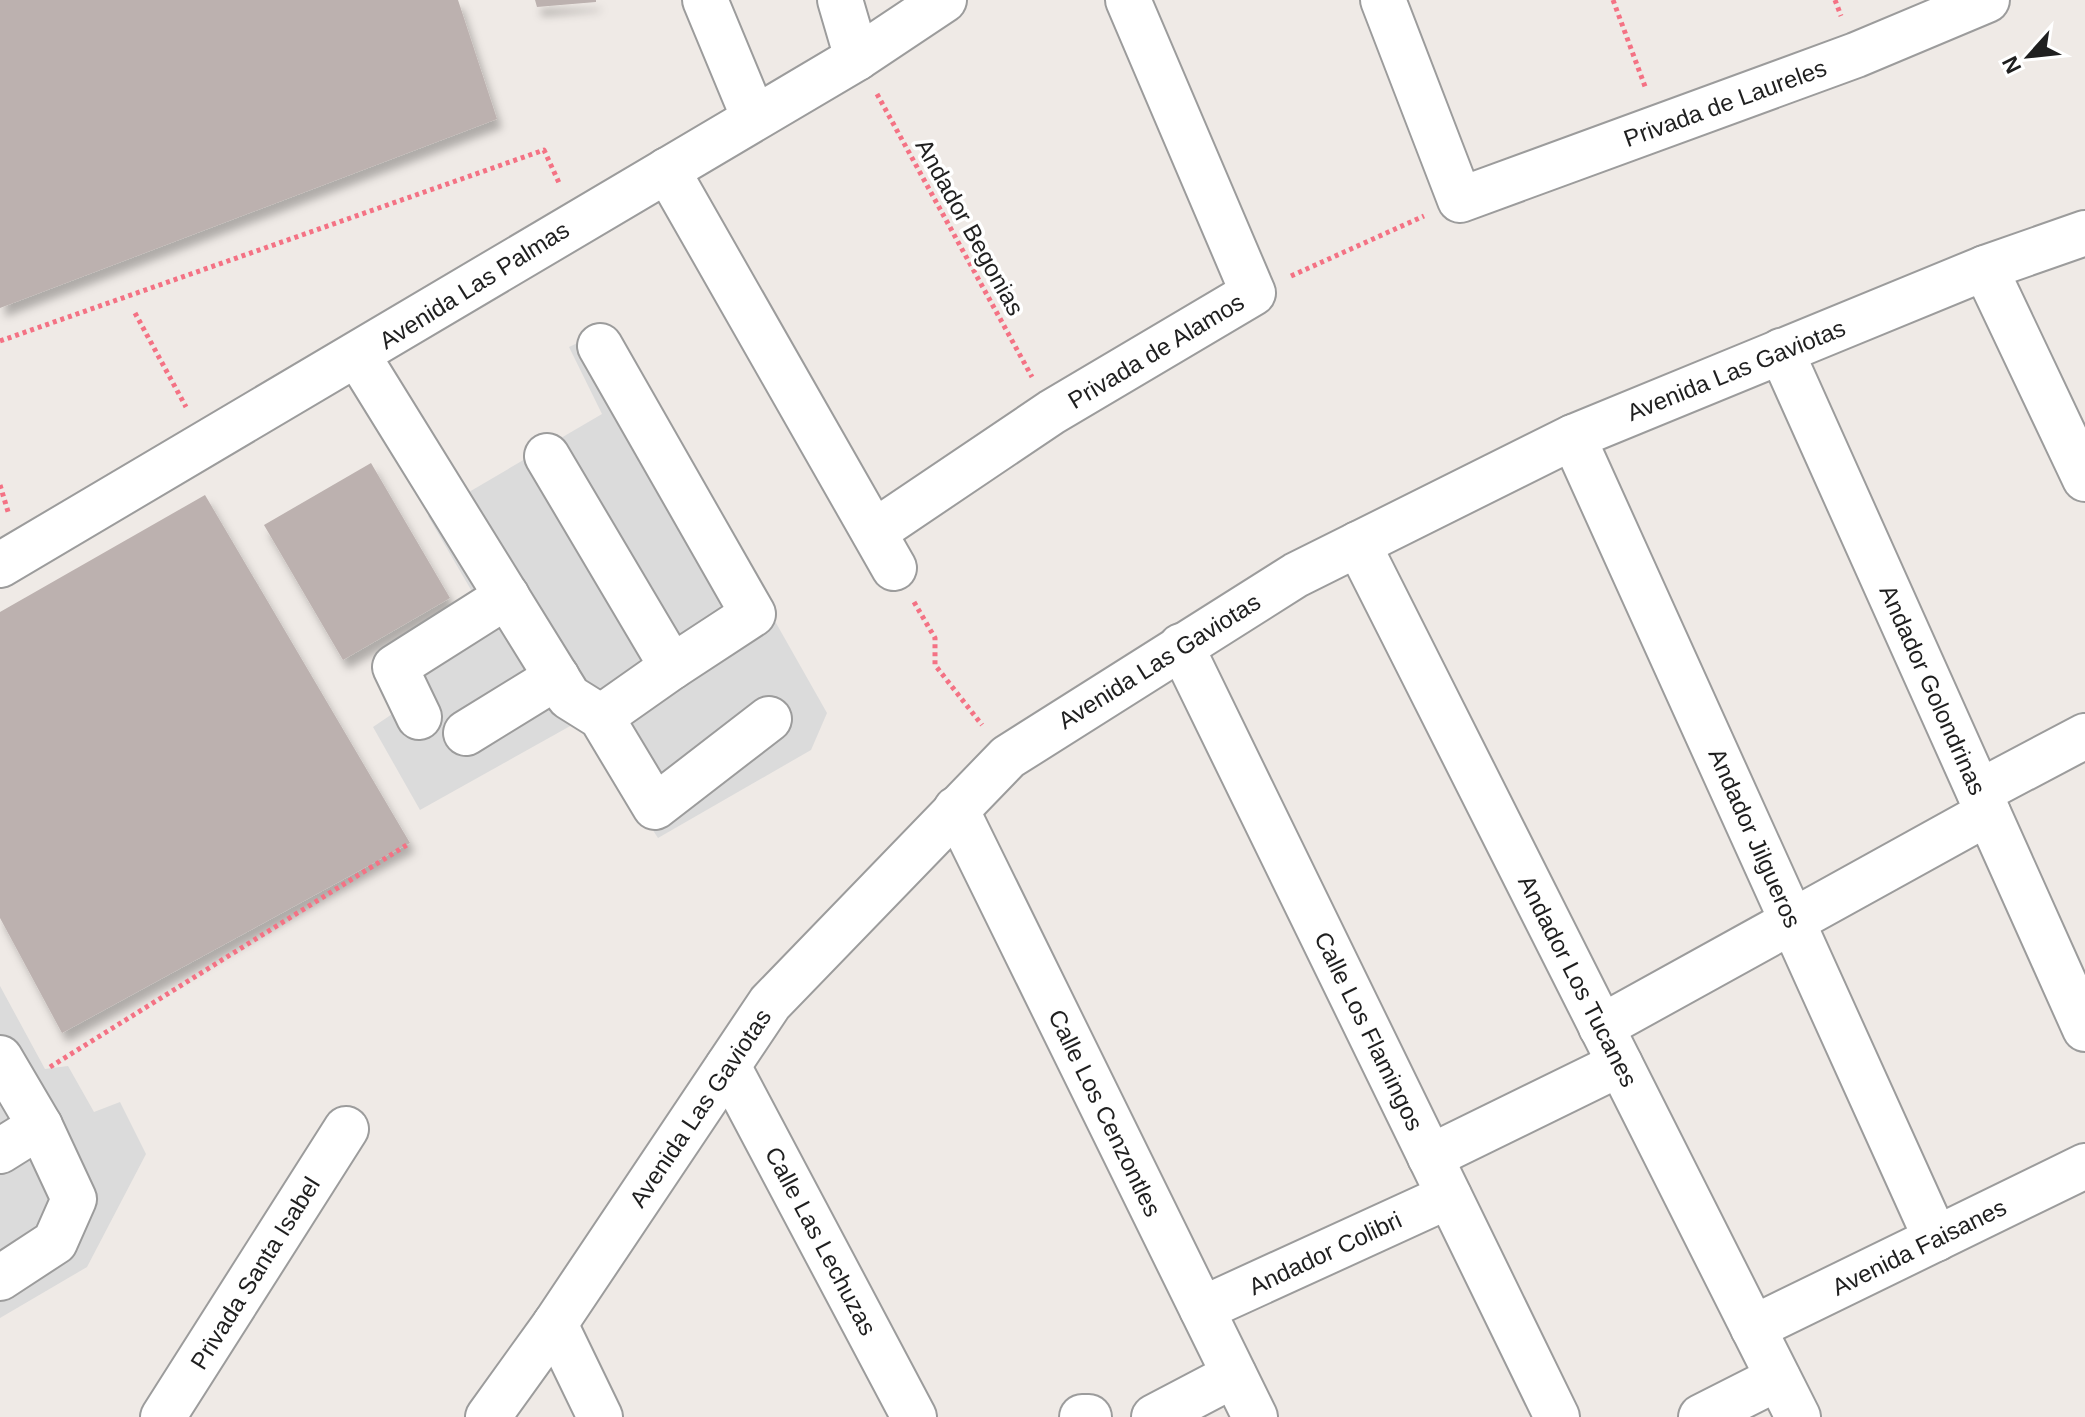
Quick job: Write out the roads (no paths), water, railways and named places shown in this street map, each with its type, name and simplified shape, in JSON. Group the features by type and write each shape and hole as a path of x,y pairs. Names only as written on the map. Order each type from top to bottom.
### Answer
{"street":[{"path":"705,0 759,115"},
{"path":"723,0 759,115"},
{"path":"840,0 857,58"},
{"name":"Avenida Las Palmas","path":"0,565 358,356 577,222 857,58 944,0"},
{"name":"Privada de Alamos","path":"667,170 884,550 1052,412 1253,293 1128,0"},
{"name":"Privada de Laureles","path":"1383,0 1460,200 1856,55 1987,0"},
{"name":"Avenida Las Gaviotas","path":"488,1417 555,1324 770,1003 1008,757 1296,575 1573,437 1985,268 2085,233"},
{"path":"1985,268 2085,479"},
{"path":"600,346 753,614 601,717"},
{"name":"Andador Golondrinas","path":"1781,351 2085,1029"},
{"path":"358,356 569,697 601,717 655,807 769,719"},
{"name":"Andador Jilgueros","path":"1573,437 1936,1239"},
{"path":"547,456 672,667"},
{"name":"Andador Los Tucanes","path":"1358,544 1798,1417"},
{"path":"419,717 395,667 507,596"},
{"name":"Calle Los Flamingos","path":"1181,646 1557,1417"},
{"path":"466,733 557,677"},
{"path":"1430,1157 1610,1045 1793,923 2085,736"},
{"name":"Calle Los Cenzontles","path":"956,809 1255,1417"},
{"path":"0,1058 40,1126 74,1199 55,1242 0,1278"},
{"name":"Calle Las Lechuzas","path":"728,1066 914,1417"},
{"path":"0,1151 40,1126"},
{"name":"Privada Santa Isabel","path":"163,1417 346,1129"},
{"name":"Avenida Faisanes","path":"1753,1328 2085,1166"},
{"name":"Andador Colibri","path":"1202,1309 1449,1196"},
{"path":"555,1324 600,1417"},
{"path":"1154,1417 1234,1375"},
{"path":"1701,1417 1778,1378"},
{"path":"1082,1417 1089,1417"}]}
